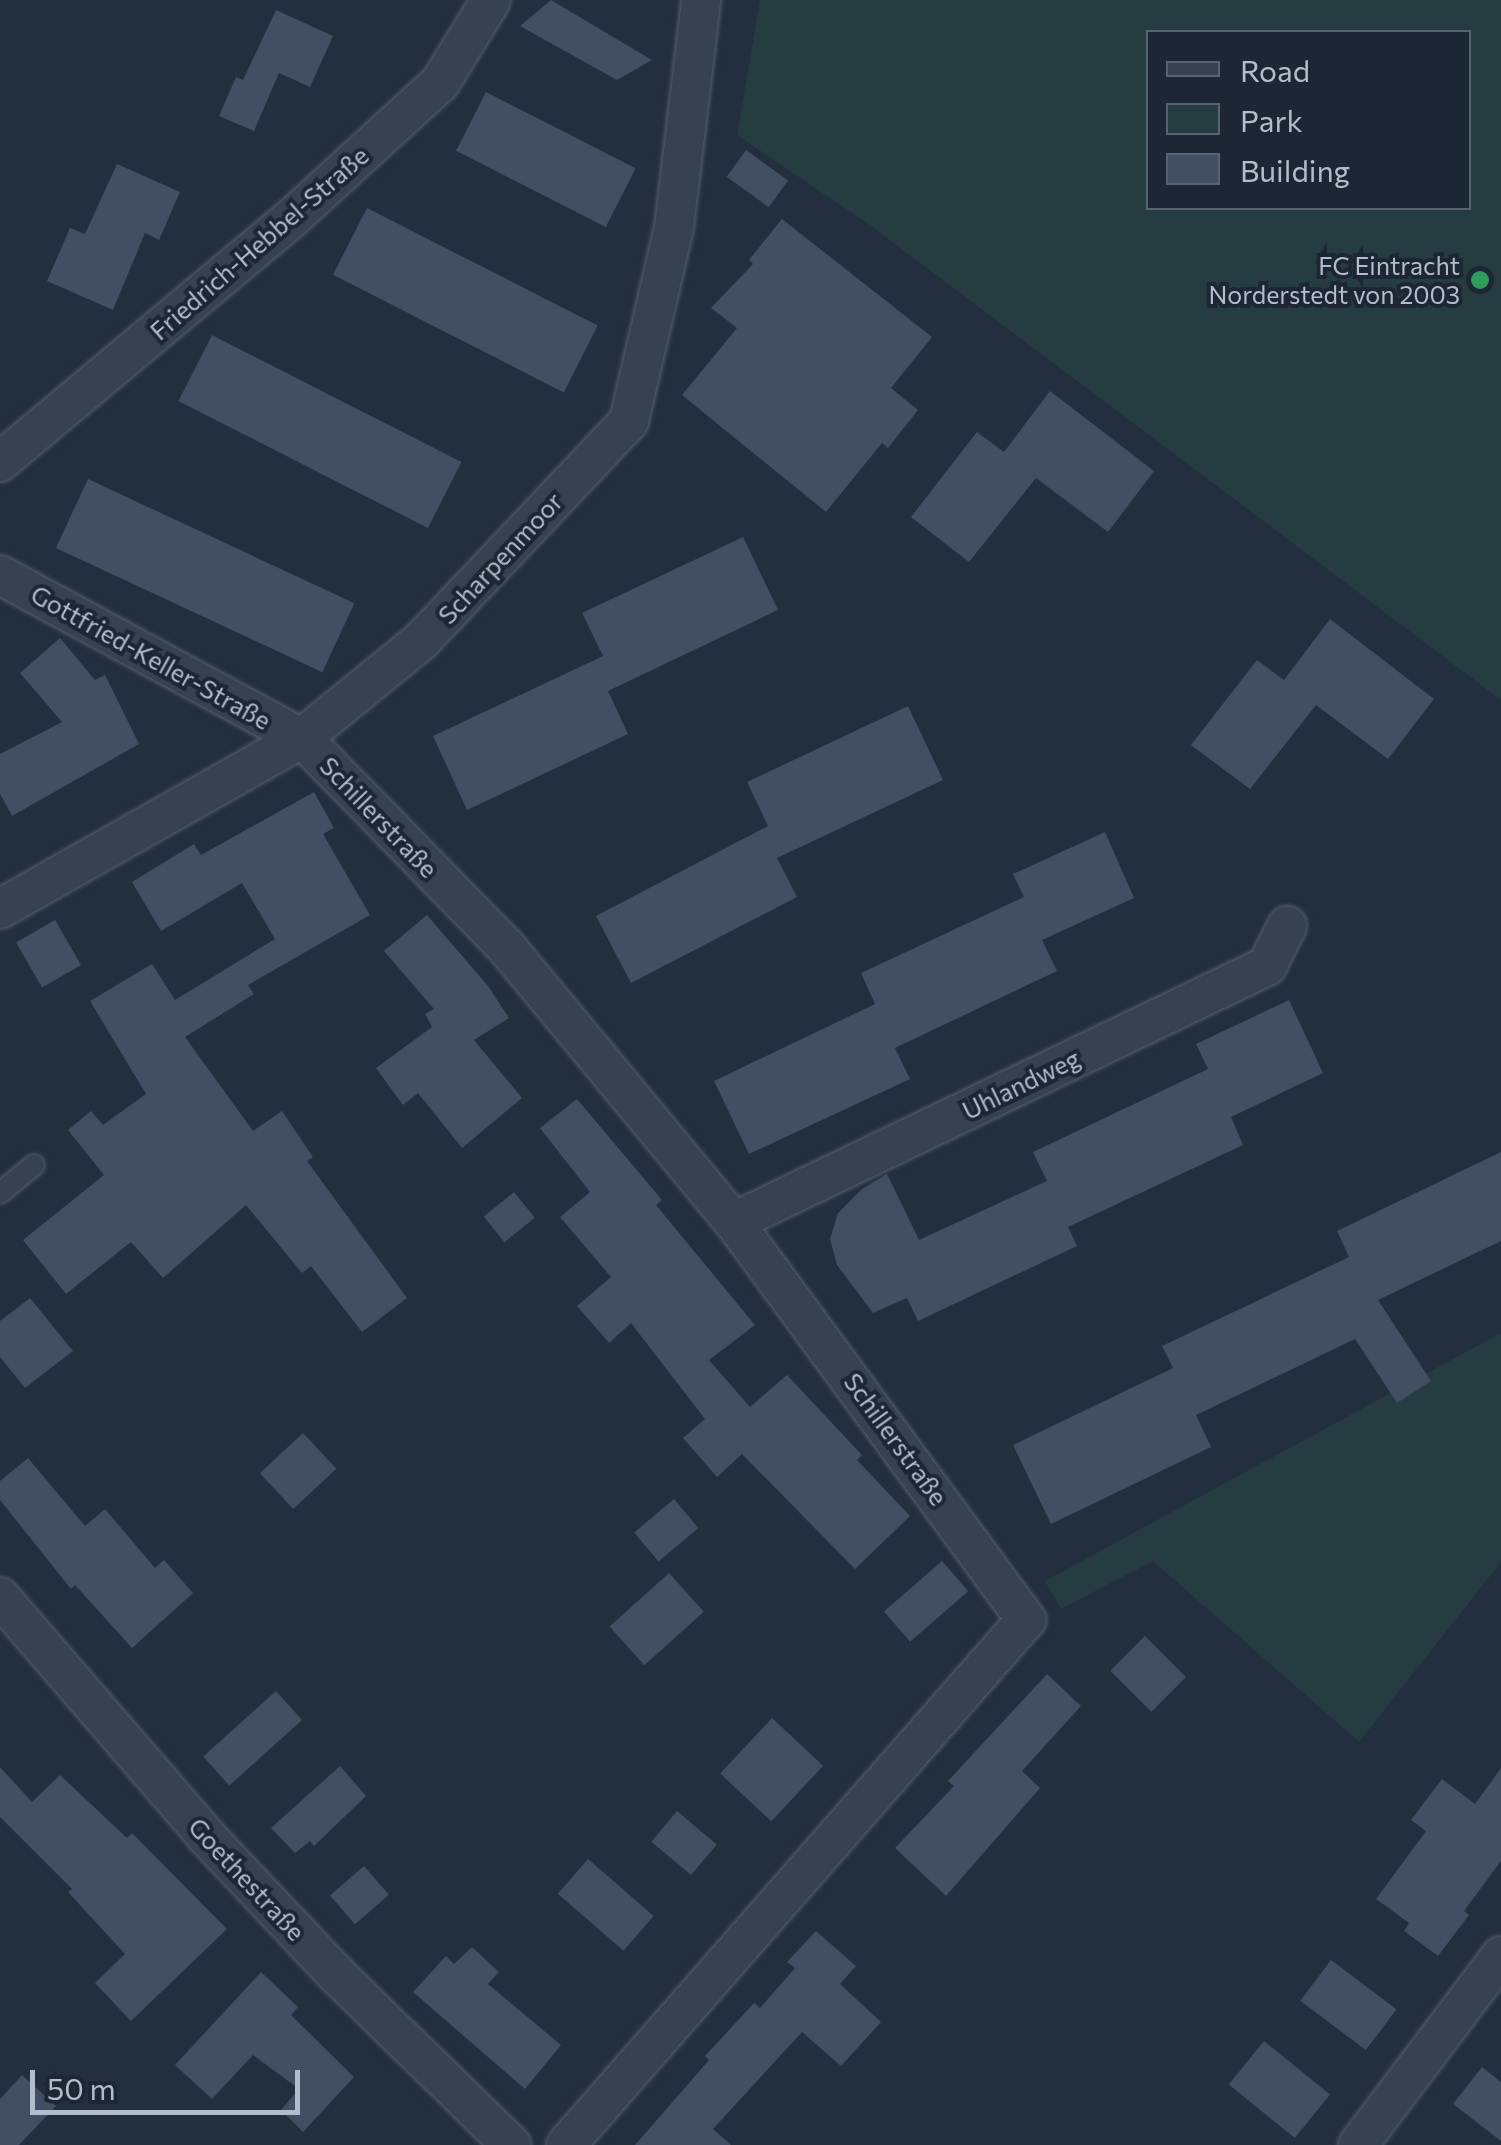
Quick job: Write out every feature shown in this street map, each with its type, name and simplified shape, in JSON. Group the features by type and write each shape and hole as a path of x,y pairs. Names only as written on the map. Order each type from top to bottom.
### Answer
{"street":[{"name":"Friedrich-Hebbel-Straße","path":"0,462 292,218 440,83 491,0"},
{"name":"Scharpenmoor","path":"0,909 302,738 422,640 628,420 674,228 701,0"},
{"name":"Gottfried-Keller-Straße","path":"0,575 302,738"},
{"name":"Schillerstraße","path":"302,738 507,948 734,1222 1026,1620 566,2145"},
{"name":"Uhlandweg","path":"734,1222 1267,966 1287,926"},
{"name":"Goethestraße","path":"0,1597 143,1768 233,1865 336,1974 511,2145"},
{"path":"1358,2145 1501,1956"}],"lane":[{"path":"0,1194 34,1164"}],"green space":[{"path":"760,0 1501,0 1501,700 870,225 737,135"},
{"path":"1501,1333 1501,1562 1359,1742 1153,1561 1061,1609 1045,1581"}],"building":[{"path":"551,0 652,60 617,80 520,26"},
{"path":"276,10 333,36 310,87 279,73 254,131 219,116 236,77 243,80"},
{"path":"486,92 636,168 606,227 456,151"},
{"path":"746,150 788,181 769,207 727,177"},
{"path":"117,164 180,192 159,240 145,233 113,310 47,281 70,228 85,234"},
{"path":"367,208 598,326 564,392 333,275"},
{"path":"782,219 932,337 891,388 918,410 888,448 882,443 826,512 682,395 737,328 711,308 753,264 749,260"},
{"path":"212,335 461,462 428,528 178,401"},
{"path":"1050,391 1154,471 1108,532 1036,478 969,562 911,517 977,432 1004,452"},
{"path":"88,479 354,603 322,672 56,548"},
{"path":"743,537 778,610 608,691 628,734 467,810 433,736 603,656 582,613"},
{"path":"1330,619 1434,699 1388,759 1316,705 1250,789 1191,745 1257,660 1284,680"},
{"path":"60,638 95,680 105,675 139,744 12,816 0,794 0,754 62,722 20,673"},
{"path":"908,706 943,780 777,858 797,897 631,983 596,916 768,826 747,782"},
{"path":"314,792 334,828 323,834 370,915 248,985 254,994 185,1037 253,1131 282,1111 313,1157 307,1161 407,1298 362,1332 311,1266 302,1273 246,1205 163,1278 131,1242 66,1294 23,1240 104,1175 68,1130 91,1111 103,1125 146,1094 90,1001 152,964 175,1000 275,939 242,883 161,931 132,882 194,844 201,855"},
{"path":"1105,832 1134,898 1042,940 1057,971 895,1048 910,1079 749,1154 714,1081 875,1004 861,973 1024,897 1013,874"},
{"path":"427,915 488,986 509,1018 474,1040 522,1098 462,1148 418,1093 403,1105 376,1068 432,1027 425,1014 434,1009 384,951"},
{"path":"55,920 81,965 42,988 16,942"},
{"path":"1289,1000 1323,1073 1231,1117 1243,1145 1068,1227 1077,1246 918,1321 907,1298 873,1313 837,1265 830,1239 838,1213 862,1189 887,1174 919,1240 1047,1181 1033,1152 1208,1069 1196,1044"},
{"path":"577,1099 662,1200 656,1205 755,1325 709,1360 750,1407 787,1375 862,1455 857,1460 910,1516 855,1569 742,1454 717,1477 683,1438 705,1419 631,1323 609,1343 577,1306 611,1277 560,1217 590,1192 540,1128"},
{"path":"1501,1152 1501,1241 1378,1300 1431,1381 1397,1403 1355,1339 1196,1415 1211,1447 1051,1524 1013,1445 1173,1368 1162,1346 1349,1257 1337,1231"},
{"path":"514,1192 535,1218 504,1242 484,1217"},
{"path":"30,1298 73,1351 25,1388 0,1357 0,1321"},
{"path":"303,1433 336,1469 293,1509 260,1473"},
{"path":"28,1458 85,1526 105,1509 155,1568 164,1560 193,1593 132,1648 75,1585 71,1589 0,1500 0,1481"},
{"path":"674,1499 698,1528 659,1562 634,1532"},
{"path":"942,1561 968,1591 910,1642 884,1612"},
{"path":"669,1573 704,1612 644,1665 610,1627"},
{"path":"1145,1636 1186,1677 1151,1712 1110,1671"},
{"path":"1047,1674 1081,1706 1022,1771 1040,1788 946,1896 895,1848 954,1786 948,1781"},
{"path":"276,1691 302,1720 229,1786 203,1757"},
{"path":"772,1718 823,1766 771,1821 720,1774"},
{"path":"340,1766 366,1796 314,1846 310,1841 295,1853 271,1828"},
{"path":"0,1767 32,1802 60,1775 127,1838 132,1833 227,1929 131,2021 95,1983 125,1954 68,1892 72,1889 0,1817"},
{"path":"1501,1768 1501,1861 1464,1911 1469,1915 1438,1956 1404,1931 1409,1923 1376,1899 1426,1831 1411,1820 1442,1779 1475,1804"},
{"path":"677,1811 717,1844 691,1875 651,1842"},
{"path":"588,1859 654,1916 623,1951 558,1894"},
{"path":"364,1866 389,1895 355,1924 330,1896"},
{"path":"816,1931 856,1966 840,1984 881,2022 841,2066 802,2032 713,2129 731,2145 635,2145 709,2060 705,2056 754,2003 760,2008 795,1968 787,1962"},
{"path":"472,1947 499,1972 488,1984 561,2045 525,2089 413,1992 446,1956 454,1964"},
{"path":"1331,1960 1396,2009 1366,2050 1300,2001"},
{"path":"261,1972 298,2007 291,2015 354,2077 303,2132 281,2110 299,2089 253,2055 212,2099 175,2065"},
{"path":"1264,2041 1330,2094 1295,2138 1229,2085"},
{"path":"1482,2067 1501,2082 1501,2141 1453,2104"},
{"path":"22,2075 56,2106 19,2145 0,2145 0,2099"}],"place":[{"name":"FC Eintracht Norderstedt von 2003","path":"1480,280"}]}
